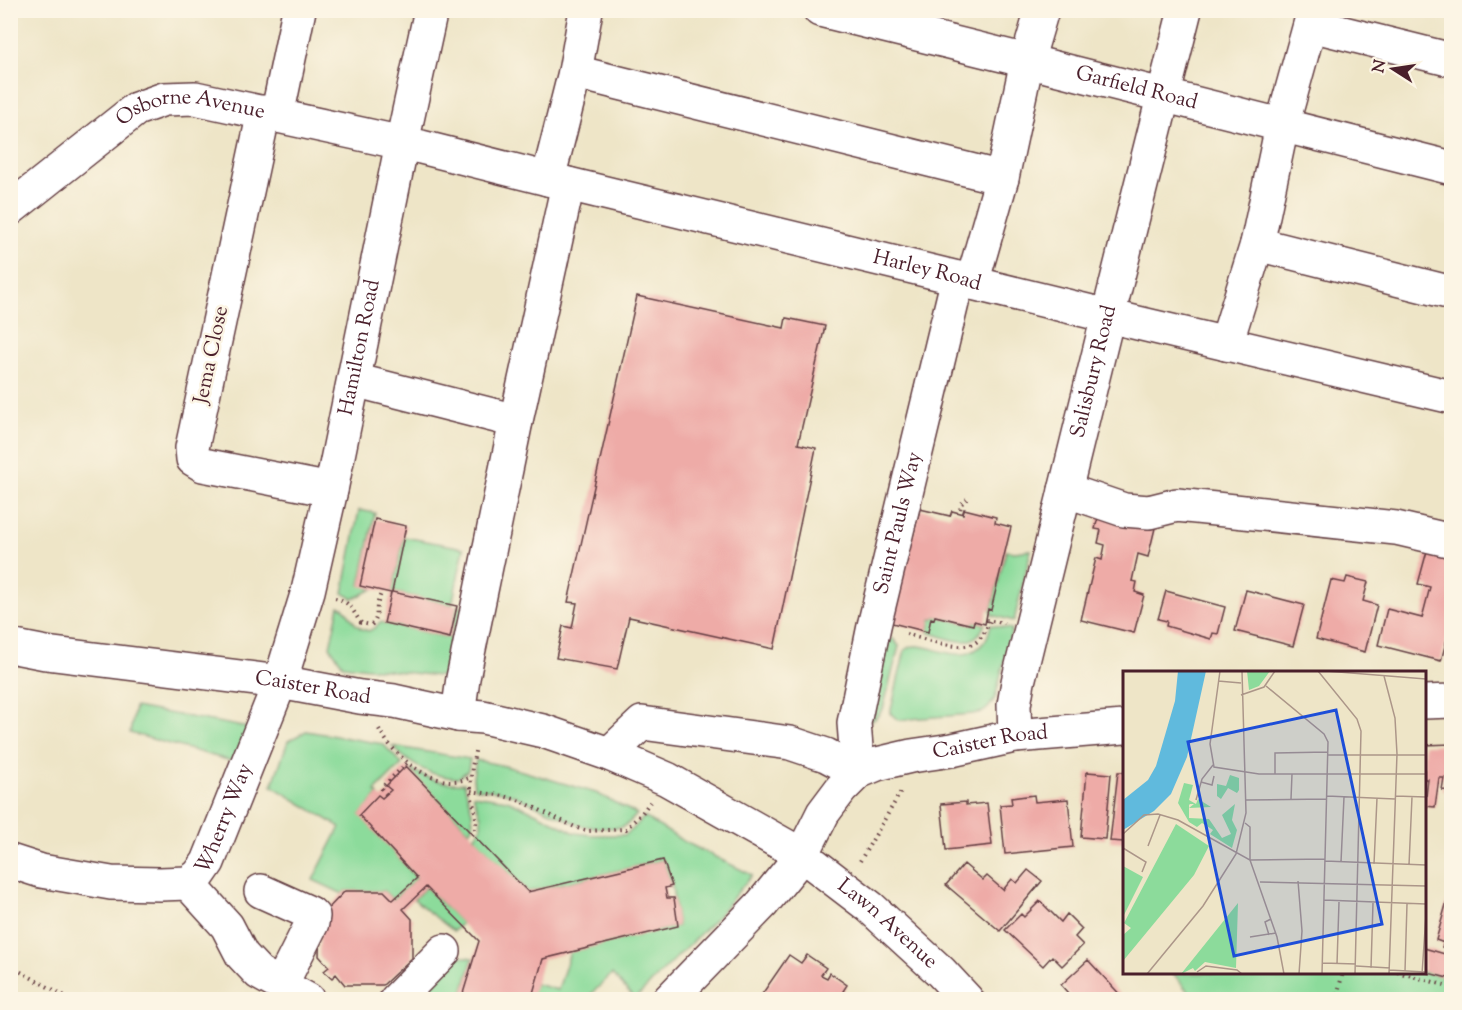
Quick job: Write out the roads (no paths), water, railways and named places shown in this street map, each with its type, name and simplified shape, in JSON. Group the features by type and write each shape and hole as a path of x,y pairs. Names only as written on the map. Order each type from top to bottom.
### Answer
{"street":[{"name":"Jema Close","path":"299,10 271,115 192,448 194,459 203,465 331,490"},
{"name":"Hamilton Road","path":"280,682 308,591 331,490 431,10"},
{"path":"471,716 463,678 516,421 586,10"},
{"name":"Garfield Road","path":"820,10 1452,168"},
{"name":"Saint Pauls Way","path":"858,772 854,723 874,626 965,280 1002,178 1027,61 1042,10"},
{"name":"Salisbury Road","path":"1015,736 1014,705 1018,682 1185,10"},
{"path":"1226,344 1257,244 1282,126 1313,18 1452,60"},
{"path":"574,72 1002,178"},
{"name":"Osborne Avenue","path":"10,209 136,109 164,99 195,98 402,143"},
{"name":"Harley Road","path":"402,143 1452,398"},
{"path":"1257,244 1452,293"},
{"path":"354,380 516,421"},
{"path":"1065,490 1124,510 1149,512 1177,505 1396,528 1452,541"},
{"name":"Caister Road","path":"10,646 46,653 280,682 394,701 543,731 609,754 667,778 802,855 823,813 841,789 858,772 877,764 1015,736 1123,727"},
{"name":"Wherry Way","path":"10,861 41,871 111,883 188,883 199,875 208,862 280,682"},
{"path":"1426,702 1452,701"},
{"path":"609,754 642,723 790,743 826,755 858,772"},
{"path":"669,999 762,904 802,855"},
{"name":"Lawn Avenue","path":"802,855 870,907 967,999"},
{"path":"188,883 227,926 242,955 259,973 295,992 313,916 261,891"},
{"path":"396,999 444,951"}]}
